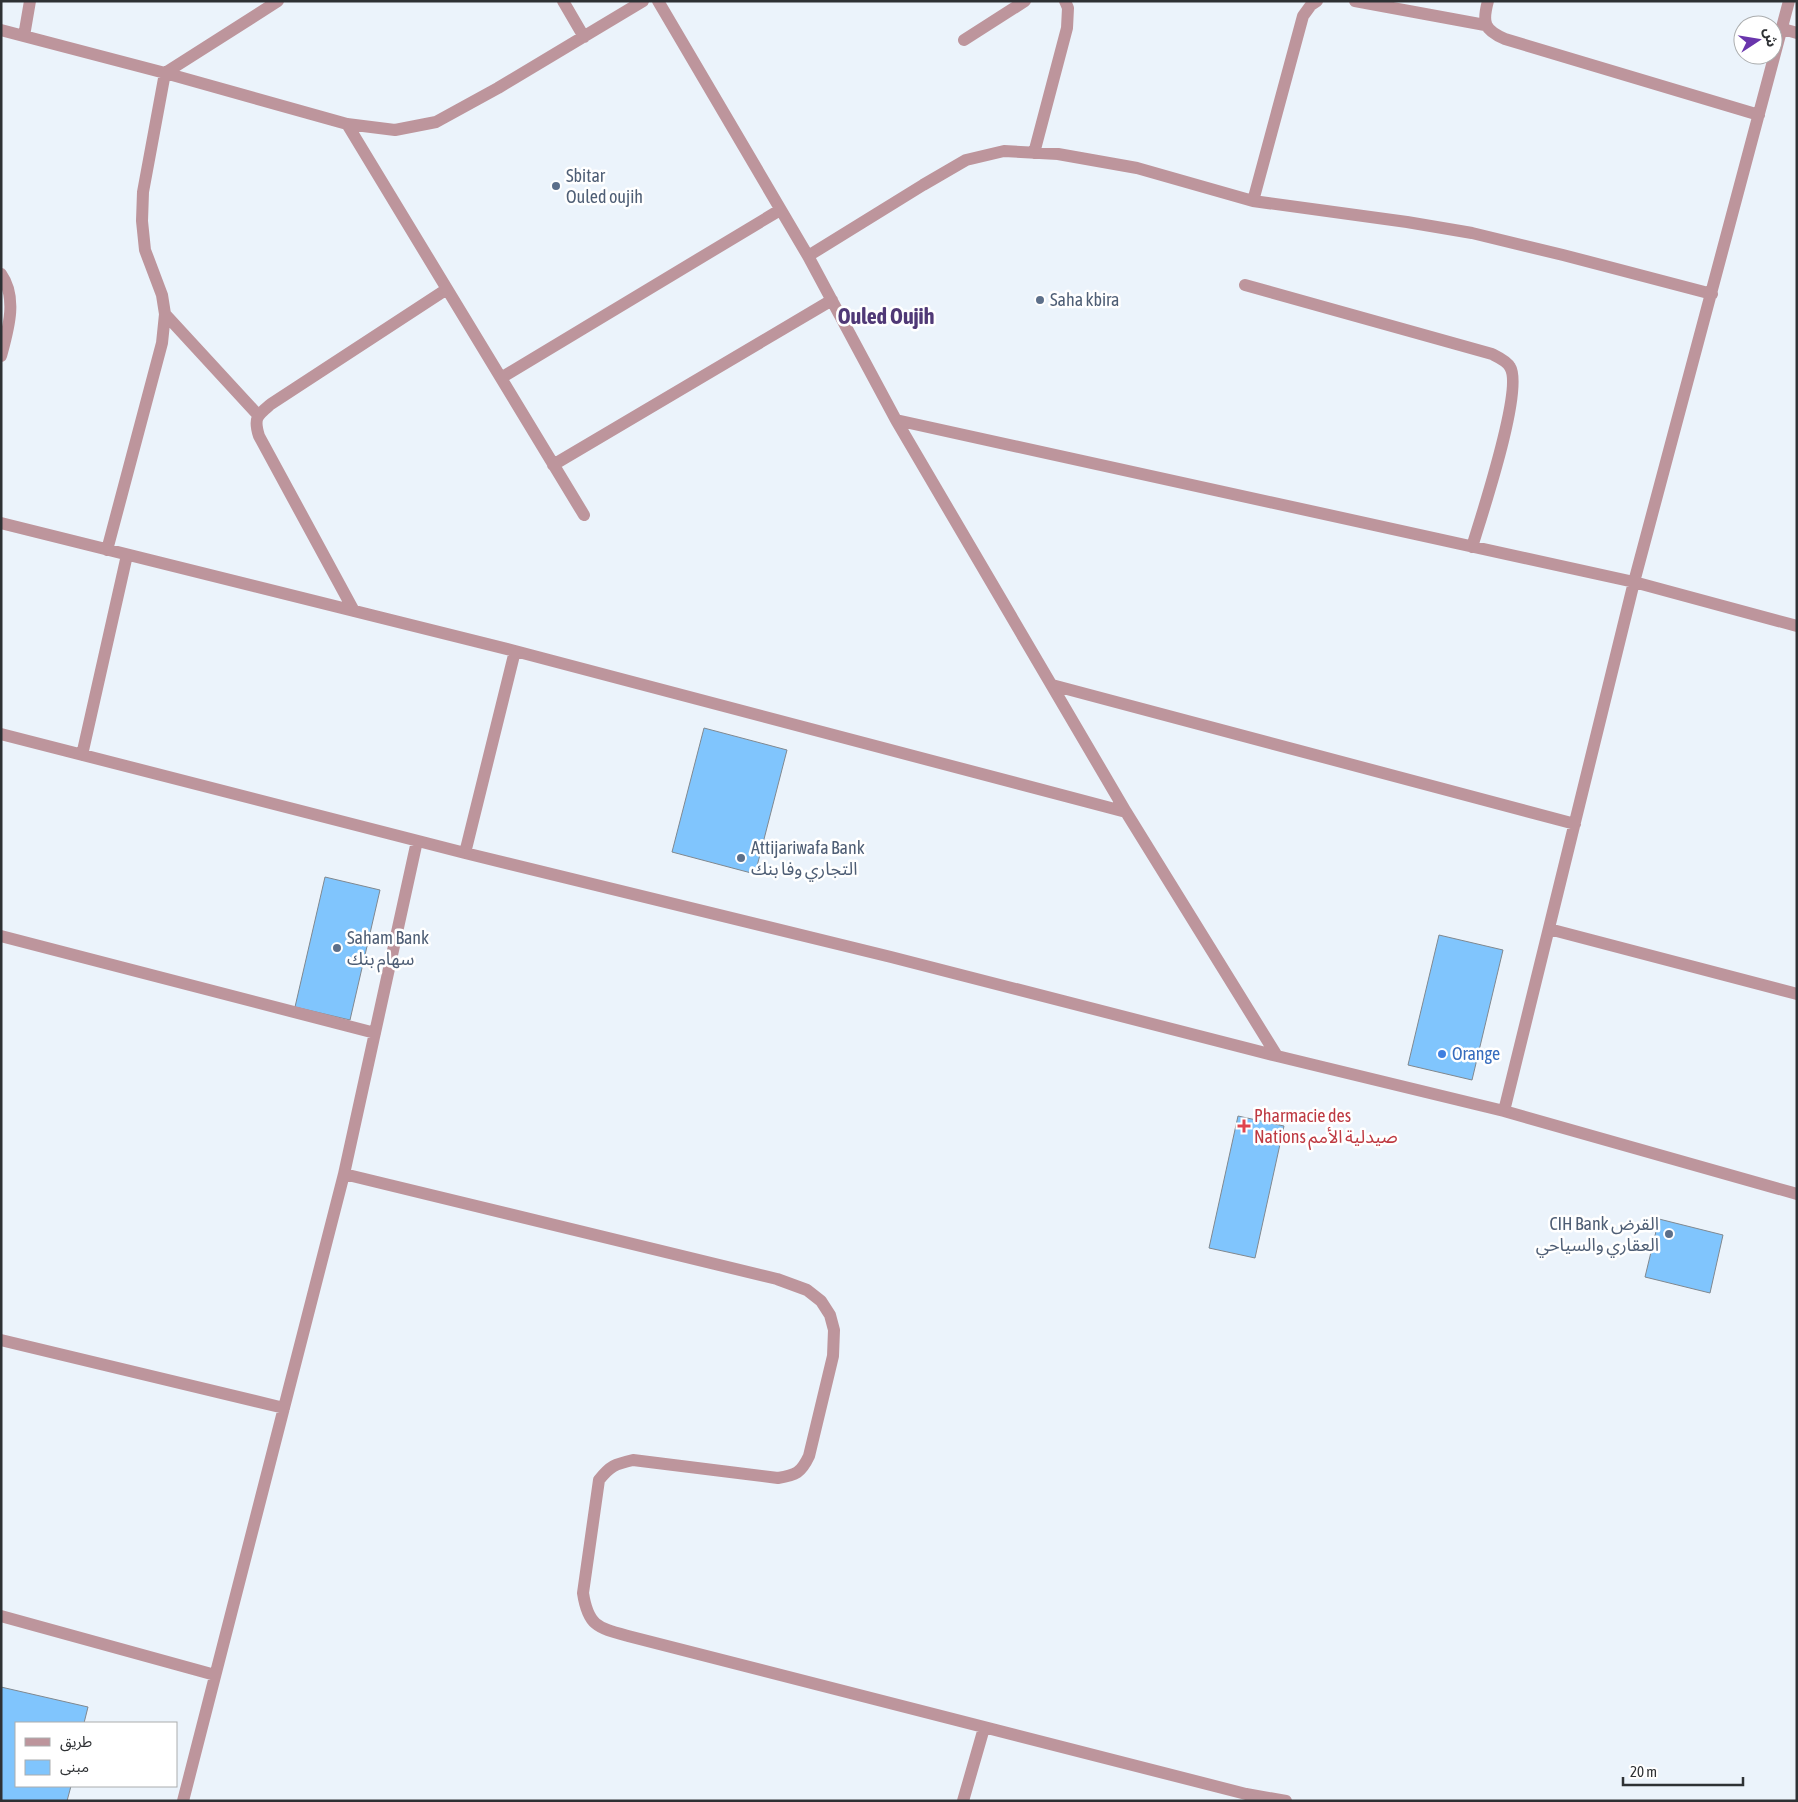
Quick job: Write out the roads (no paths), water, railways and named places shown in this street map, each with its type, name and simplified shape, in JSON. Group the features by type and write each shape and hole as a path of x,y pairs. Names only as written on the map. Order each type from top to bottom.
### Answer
{"street":[{"path":"24,36 30,1"},
{"path":"107,550 162,343 166,314 162,296 145,250 142,221 143,192 166,73 278,1"},
{"path":"563,1 584,36"},
{"path":"1,30 166,73 347,124 395,130 436,122 498,88 642,1"},
{"path":"658,1 808,256 896,420 1126,812 1277,1056"},
{"path":"964,40 1025,1"},
{"path":"1034,152 1067,28 1068,8 1065,1"},
{"path":"1253,201 1303,16 1310,5 1317,1"},
{"path":"1355,1 1485,26 1491,33 1505,39 1760,116"},
{"path":"1485,26 1485,12 1488,1"},
{"path":"1789,1 1783,29 1797,33"},
{"path":"1504,1110 1634,582 1773,65"},
{"path":"347,124 584,515"},
{"path":"808,256 923,184 966,160 1004,151 1034,152 1058,154 1137,168 1253,201 1472,233 1563,254 1712,294"},
{"path":"501,378 780,210"},
{"path":"1,274 9,289 11,305 1,356"},
{"path":"1245,285 1492,354 1510,366 1513,373 1512,402 1472,547"},
{"path":"354,611 259,436 257,428 258,415 271,404 447,289"},
{"path":"553,465 832,300"},
{"path":"166,314 258,415"},
{"path":"896,420 1634,582 1797,626"},
{"path":"1,523 515,650 1126,812"},
{"path":"82,755 128,555"},
{"path":"465,853 515,650"},
{"path":"1052,685 1575,824"},
{"path":"1,734 417,841 891,957 1277,1056 1504,1110 1797,1194"},
{"path":"182,1801 344,1174 417,841"},
{"path":"1549,929 1797,994"},
{"path":"1,936 375,1033"},
{"path":"344,1174 777,1279 807,1290 821,1301 830,1315 834,1330 833,1356 809,1456 803,1469 793,1476 778,1478 633,1460 619,1463 609,1468 600,1480 582,1593 586,1611 595,1624 614,1632 984,1728 1246,1794 1286,1801"},
{"path":"1,1340 284,1408"},
{"path":"1,1616 215,1675"},
{"path":"963,1801 984,1728"}],"place":[{"name":"Sbitar Ouled oujih","path":"556,186"},
{"name":"Saha kbira","path":"1040,300"},
{"name":"Attijariwafa Bank التجاري وفا بنك","path":"741,858"},
{"name":"Saham Bank سهام بنك","path":"337,948"},
{"name":"Orange","path":"1442,1054"},
{"name":"Pharmacie des Nations صيدلية الأمم","path":"1244,1126"},
{"name":"CIH Bank القرض العقاري والسياحي","path":"1669,1234"}],"district":[{"name":"Ouled Oujih","path":"886,316"}]}
